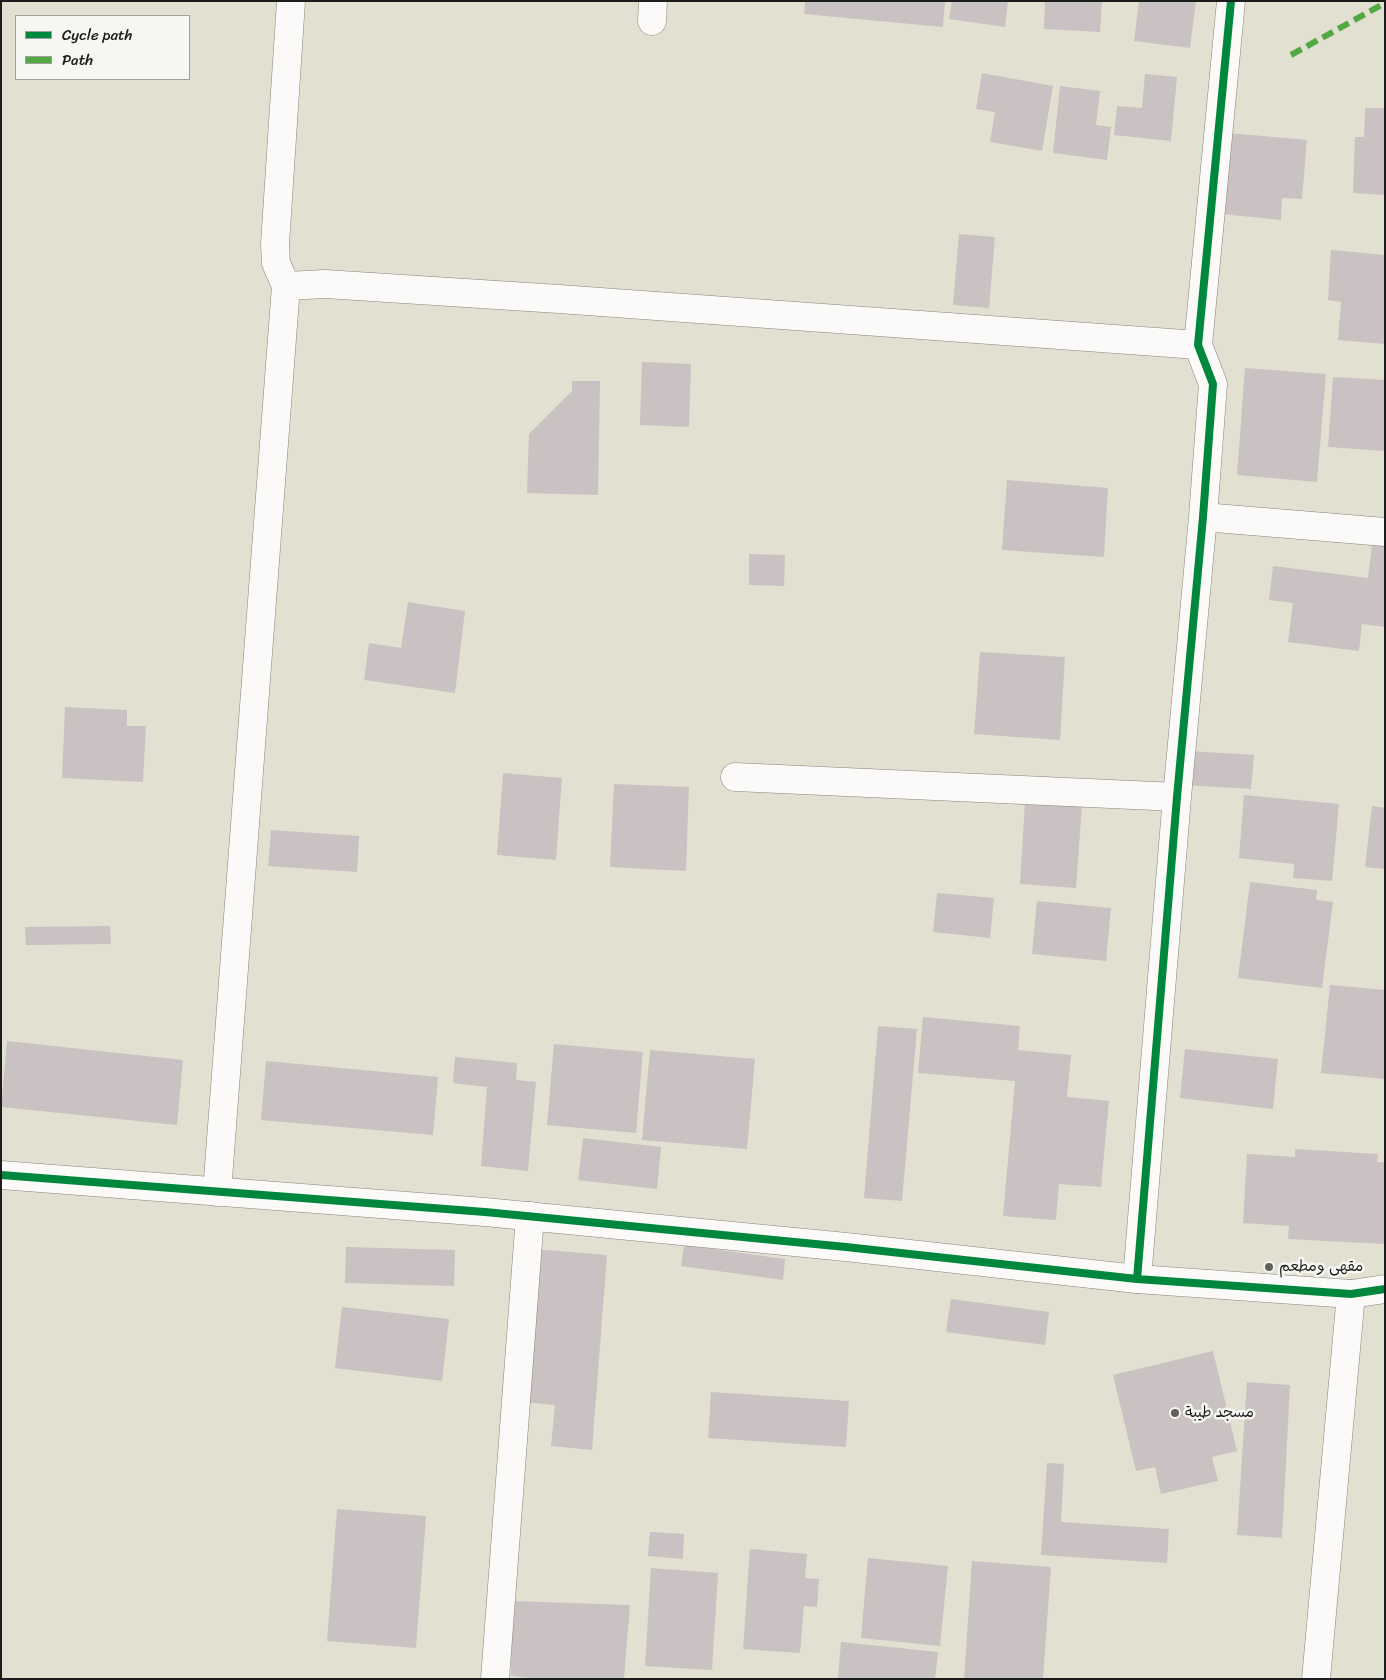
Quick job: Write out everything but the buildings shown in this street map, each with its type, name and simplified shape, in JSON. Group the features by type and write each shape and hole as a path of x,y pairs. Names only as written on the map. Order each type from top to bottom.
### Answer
{"street":[{"path":"217,1192 286,286 276,263 275,244 291,1"},
{"path":"1137,1279 1213,384 1198,344 1231,1"},
{"path":"286,286 325,284 1198,344"},
{"path":"1203,517 1385,532"},
{"path":"735,777 1177,797"},
{"path":"1,1174 530,1216 846,1247 1137,1279 1350,1294 1385,1289"},
{"path":"495,1679 530,1216"},
{"path":"1316,1679 1350,1294"}],"marked path":[{"path":"1291,55 1385,3"}],"cycle path":[{"path":"1137,1279 1213,384 1198,345 1231,1"},
{"path":"1,1175 485,1212 846,1247 1137,1279 1351,1294 1385,1289"}],"place":[{"name":"مقهى ومطعم","path":"1269,1267"},
{"name":"مسجد طيبة","path":"1175,1413"}]}
